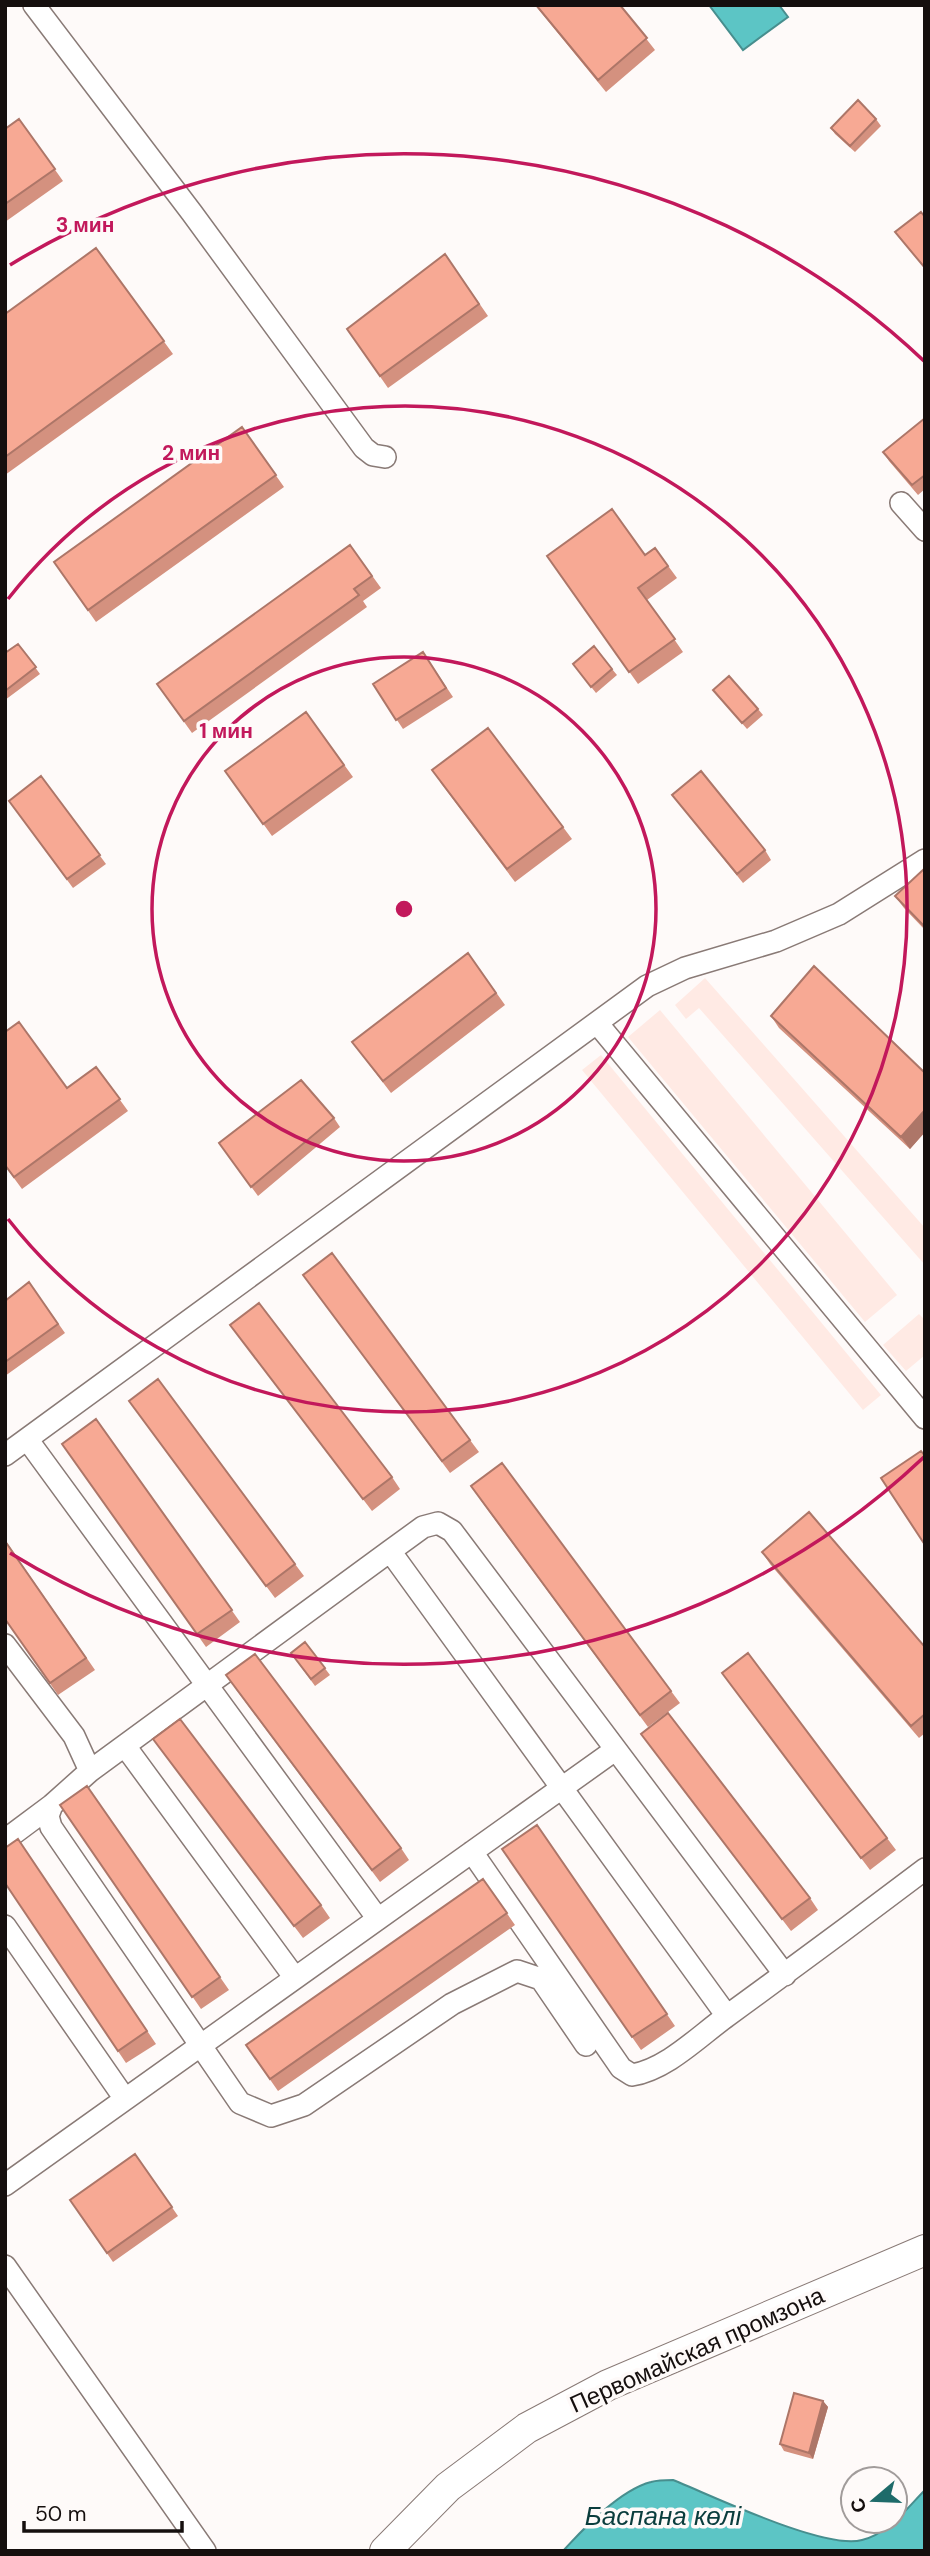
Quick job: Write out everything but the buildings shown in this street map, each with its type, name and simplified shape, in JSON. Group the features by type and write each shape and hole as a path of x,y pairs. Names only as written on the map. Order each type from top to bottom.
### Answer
{"main road":[{"name":"Первомайская промзона","path":"386,2551 448,2487 527,2428 608,2385 925,2250"}],"street":[{"path":"34,5 192,213 364,447 373,455 385,457"},
{"path":"901,503 925,530"},
{"path":"5,1455 647,986 685,968 776,941 839,914 925,860"},
{"path":"597,1023 925,1418"},
{"path":"27,1439 378,1919"},
{"path":"5,1840 52,1805 90,1771 390,1551 423,1527 438,1523 452,1531 785,1975"},
{"path":"390,1551 727,2016"},
{"path":"5,1645 74,1736 90,1771"},
{"path":"125,1746 295,1978"},
{"path":"5,2185 615,1750"},
{"path":"52,1805 48,1816 51,1827 240,2103 271,2116 304,2105 452,2004 517,1971 541,1979 586,2045"},
{"path":"472,1852 621,2068 632,2075 646,2073 668,2059 925,1869"},
{"path":"5,1926 125,2099"},
{"path":"5,2266 205,2551"}],"shaded area":[{"path":"705,978 925,1228 925,1265 699,1008 686,1019 675,1005"},
{"path":"660,1010 897,1295 865,1322 628,1037"},
{"path":"601,1055 881,1395 863,1410 582,1070"},
{"path":"919,1314 925,1320 925,1355 906,1371 883,1345"}],"water":[{"path":"709,5 779,5 788,17 743,50"},
{"name":"Баспана көлі","path":"659,2480 673,2480 796,2530 845,2541 862,2540 875,2535 909,2535 909,2507 925,2490 925,2551 563,2551 615,2501 639,2486"}]}
